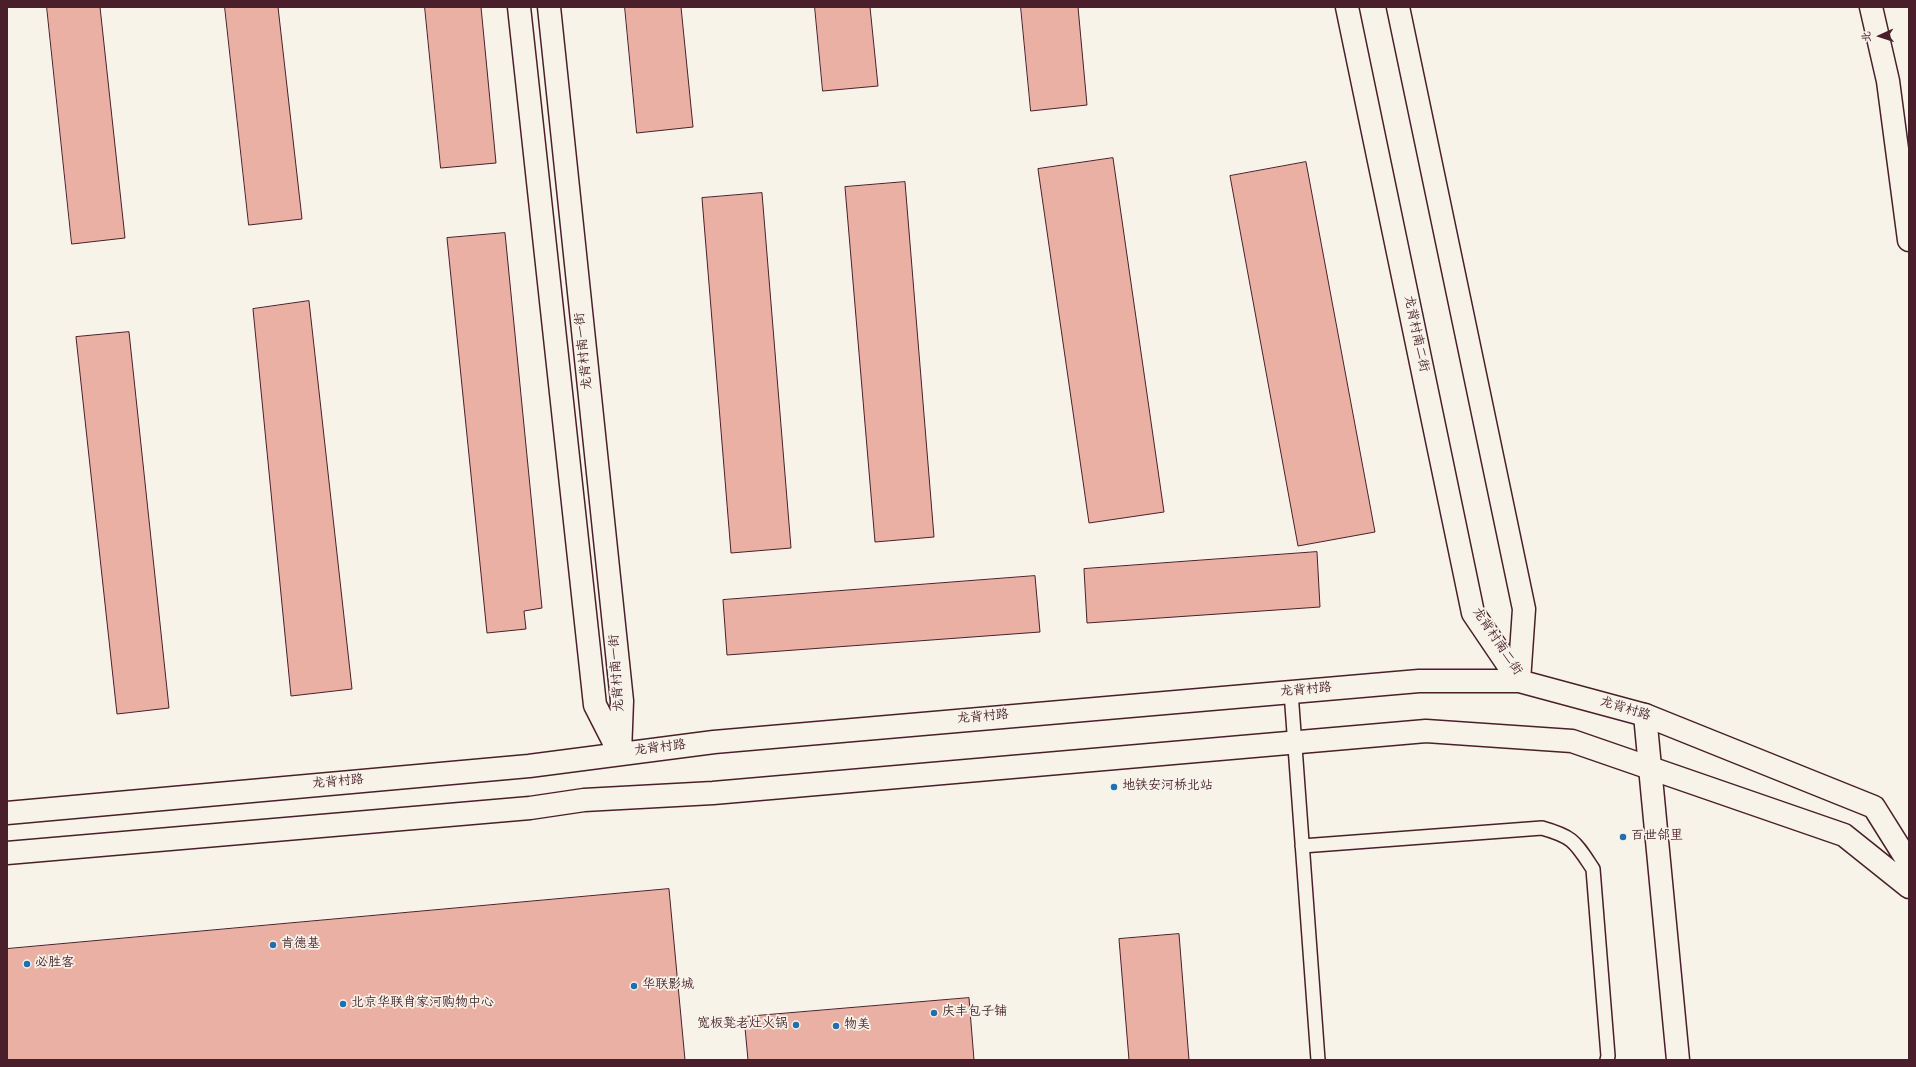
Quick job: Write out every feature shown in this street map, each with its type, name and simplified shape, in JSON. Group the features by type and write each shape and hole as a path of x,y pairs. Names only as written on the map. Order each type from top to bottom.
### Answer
{"street":[{"name":"龙背村南一街","path":"520,7 595,705 620,754"},
{"name":"龙背村南一街","path":"549,7 622,701 620,754"},
{"name":"龙背村南二街","path":"1347,7 1473,613 1519,681"},
{"name":"龙背村南二街","path":"1398,7 1524,609 1519,681"},
{"path":"1871,7 1888,81 1909,240"},
{"name":"龙背村路","path":"7,813 529,766 714,742 1419,681 1519,681 1645,715 1874,807 1909,862"},
{"path":"1645,715 1678,1060"},
{"path":"7,853 530,808 584,800 713,793 1426,730 1572,741 1844,835 1909,887"}],"lane":[{"path":"1291,692 1318,1060"},
{"path":"1302,846 1542,828 1563,834 1577,845 1593,869 1608,1056 1607,1060"}],"building":[{"path":"47,7 100,7 125,238 72,244"},
{"path":"225,7 278,7 302,219 249,225"},
{"path":"425,7 481,7 496,163 441,168"},
{"path":"625,7 681,7 693,127 637,133"},
{"path":"815,7 870,7 878,86 823,91"},
{"path":"1021,7 1078,7 1087,105 1031,111"},
{"path":"1113,158 1164,512 1089,523 1038,169"},
{"path":"1306,162 1375,532 1298,546 1230,176"},
{"path":"905,182 934,537 875,542 845,187"},
{"path":"762,193 791,548 731,553 702,198"},
{"path":"505,233 542,608 524,611 526,629 487,633 447,238"},
{"path":"309,301 352,689 291,696 253,309"},
{"path":"129,332 169,708 117,714 76,337"},
{"path":"1317,552 1320,607 1087,623 1084,569"},
{"path":"1035,576 1040,632 727,655 723,600"},
{"name":"北京华联肖家河购物中心","path":"669,889 685,1060 7,1060 7,949"},
{"path":"1179,934 1189,1060 1129,1060 1119,939"},
{"path":"969,998 974,1060 748,1060 744,1017"}],"place":[{"name":"地铁安河桥北站","path":"1114,787"},
{"name":"百世邻里","path":"1623,837"},
{"name":"肯德基","path":"273,945"},
{"name":"必胜客","path":"27,964"},
{"name":"华联影城","path":"634,986"},
{"name":"北京华联肖家河购物中心","path":"343,1004"},
{"name":"庆丰包子铺","path":"934,1013"},
{"name":"宽板凳老灶火锅","path":"796,1025"},
{"name":"物美","path":"836,1026"}]}
